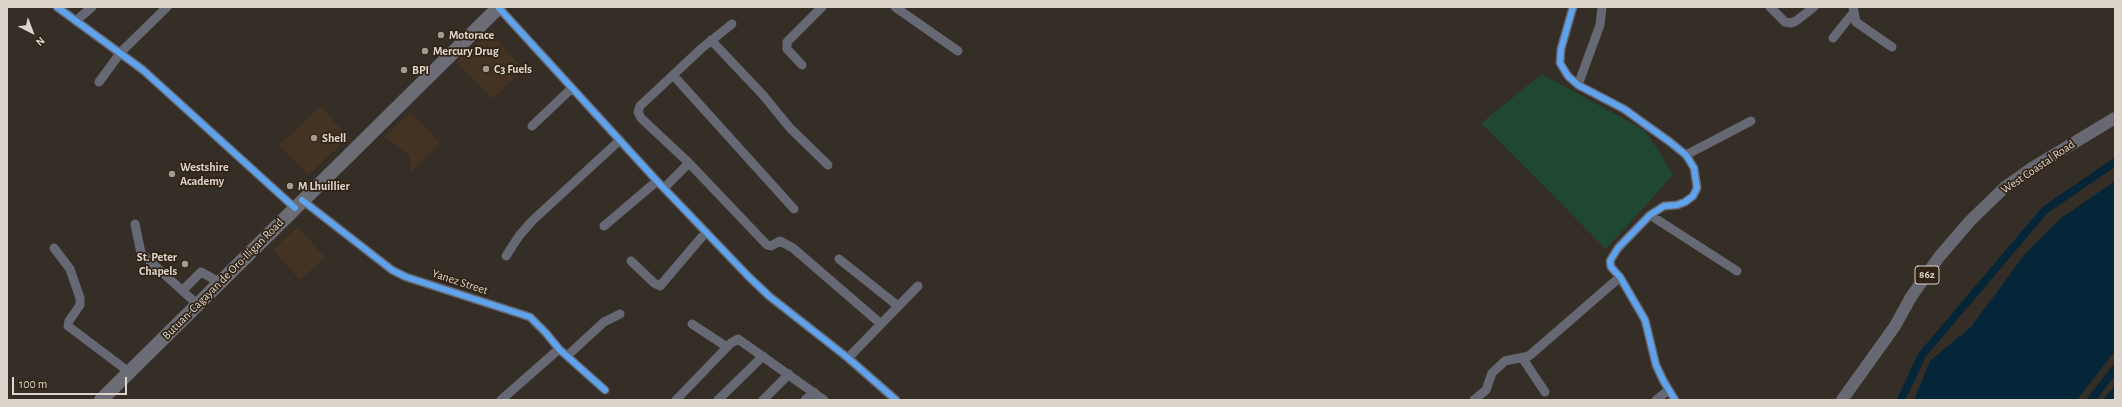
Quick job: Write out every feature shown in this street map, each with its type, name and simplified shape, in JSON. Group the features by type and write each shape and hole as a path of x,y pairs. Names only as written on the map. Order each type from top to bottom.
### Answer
{"highway":[{"name":"Butuan-Cagayan de Oro-Iligan Road","path":"100,400 499,7"}],"main road":[{"name":"West Coastal Road","path":"1842,400 1895,326 1911,297 1935,263 1970,220 2004,188 2032,168 2115,118"}],"street":[{"path":"77,20 92,7"},
{"path":"99,82 121,52 167,7"},
{"path":"499,7 657,181 769,296 848,358 896,400"},
{"path":"802,65 787,49 787,42 822,7"},
{"path":"895,7 958,51"},
{"path":"1573,7 1561,49 1560,63 1568,76 1578,85 1624,109 1686,154 1694,168 1697,188 1693,196 1677,206 1664,206 1650,215 1618,248 1610,261 1611,267 1620,277 1646,320 1656,365 1675,400"},
{"path":"1578,85 1600,25 1602,7"},
{"path":"1770,7 1785,22 1791,23 1796,21 1814,7"},
{"name":"Yanez Street","path":"60,8 121,52 298,204 392,270 406,277 525,314 537,322 559,349 605,390"},
{"path":"1833,38 1853,10"},
{"path":"1853,10 1856,22 1892,47"},
{"path":"732,24 673,75 640,106 638,112 641,118 688,163 767,245 771,246 780,241 793,248 881,324"},
{"path":"712,40 759,90 790,128 828,165"},
{"path":"673,75 794,209"},
{"path":"532,126 572,88"},
{"path":"1686,154 1751,122"},
{"path":"506,256 519,236 532,221 620,140"},
{"path":"664,188 688,163"},
{"path":"604,226 657,181"},
{"path":"1650,215 1737,271"},
{"path":"135,224 141,253 197,304"},
{"path":"631,261 654,283 660,286 706,232"},
{"path":"54,248 70,269 80,298 80,305 69,321 68,326 130,372"},
{"path":"839,259 898,306"},
{"path":"183,290 201,272 219,282"},
{"path":"1474,400 1486,390 1492,373 1505,361 1513,358 1523,358 1529,356 1620,277"},
{"path":"848,358 918,286"},
{"path":"567,356 604,322 620,314"},
{"path":"692,324 727,347"},
{"path":"676,400 727,347 738,339 824,400"},
{"path":"501,400 559,349"},
{"path":"718,400 763,356"},
{"path":"1523,358 1545,392"},
{"path":"763,400 789,374"},
{"path":"1656,400 1669,390"},
{"path":"805,400 814,392"}],"shaded area":[{"path":"488,31 523,69 493,99 456,63"},
{"path":"321,106 348,138 308,175 279,145"},
{"path":"410,112 440,143 411,172 410,155 384,137"},
{"path":"297,227 325,257 300,280 273,250"}],"green space":[{"path":"1542,74 1644,130 1661,154 1670,171 1674,174 1606,249 1481,123"}],"water":[{"path":"2115,181 2115,351 2077,400 1914,400 1930,361 1971,327 2025,254 2060,219"},
{"path":"2115,385 2115,400 2103,400"}],"waterway":[{"path":"1901,400 1922,355 2045,210 2115,162"},
{"path":"2091,400 2115,369"}],"cycle path":[{"path":"57,7 143,70 295,208"},
{"path":"1573,7 1561,49 1560,63 1568,76 1578,85 1624,109 1670,142 1686,155 1694,168 1697,188 1693,196 1685,202 1677,205 1664,206 1650,215 1618,248 1610,261 1611,267 1620,277 1645,320 1656,365 1675,400"},
{"path":"499,8 657,181 749,277 769,296 848,358 896,400"},
{"path":"302,200 392,270 406,277 530,317 559,349 605,390"}],"place":[{"name":"Motorace","path":"441,35"},
{"name":"Mercury Drug","path":"425,51"},
{"name":"C3 Fuels","path":"486,69"},
{"name":"BPI","path":"404,70"},
{"name":"Shell","path":"314,138"},
{"name":"Westshire Academy","path":"172,174"},
{"name":"M Lhuillier","path":"290,186"},
{"name":"St. Peter Chapels","path":"185,264"}]}
